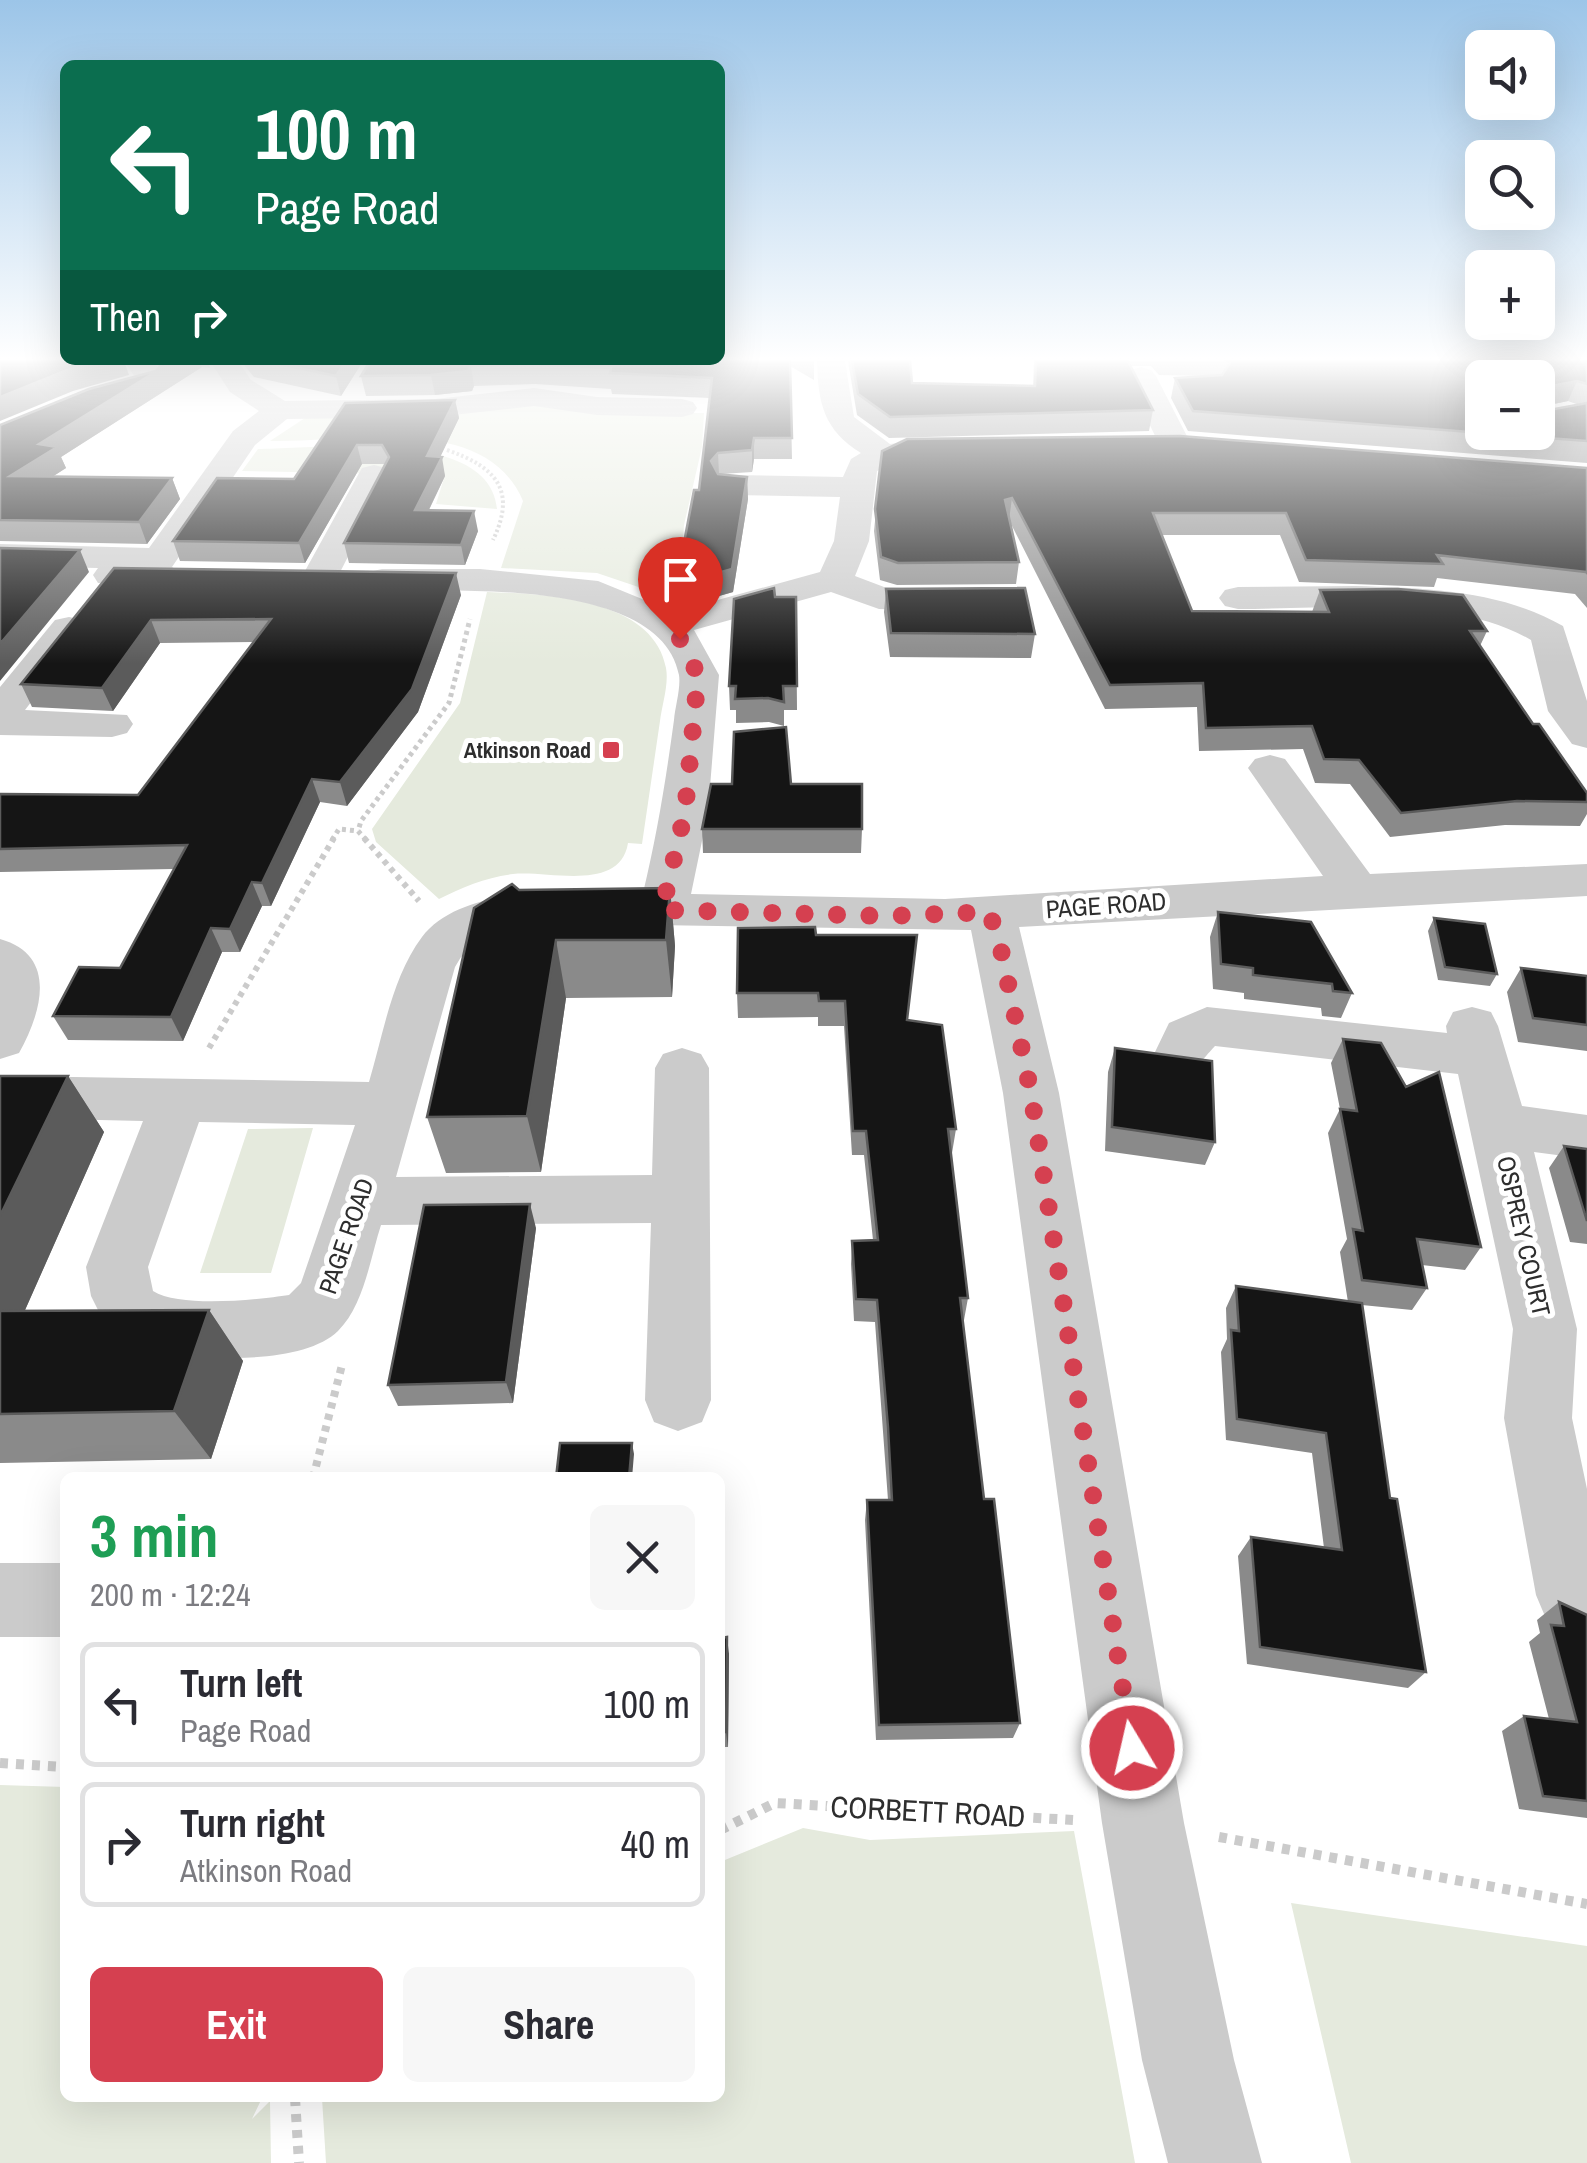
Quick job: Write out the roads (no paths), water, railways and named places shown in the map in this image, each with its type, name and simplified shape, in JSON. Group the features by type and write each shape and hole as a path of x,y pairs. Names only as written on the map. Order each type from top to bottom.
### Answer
{"street":[{"path":"0,714 111,575 159,559 227,462"},
{"path":"667,626 833,580 849,554 856,487 862,466 869,462"},
{"path":"318,580 374,476"},
{"path":"732,485 856,487"},
{"path":"0,555 159,559"},
{"path":"111,575 205,578"},
{"path":"280,580 480,580 598,592 646,611 667,626 688,650 698,675 711,742 685,812 662,910"},
{"path":"833,580 879,598 987,600"},
{"path":"1237,596 1456,604 1516,614 1537,623 1549,634 1569,710 1587,735"},
{"path":"0,722 112,724"},
{"path":"1270,768 1357,890"},
{"name":"PAGE ROAD","path":"179,1101 118,1267 120,1286 132,1314 163,1326 300,1321 318,1312 328,1295 430,967 442,946 463,929 502,912 530,907 887,916 1587,881"},
{"path":"989,912 999,940 1031,1093 1143,1823 1188,2060 1215,2163"},
{"path":"0,956 12,967 15,993 0,1039"},
{"name":"OSPREY COURT","path":"1182,1052 1188,1036 1206,1026 1476,1041 1545,1329 1538,1418 1573,1595"},
{"path":"678,1400 682,1068"},
{"path":"0,1100 390,1104"},
{"path":"1499,1125 1587,1138"},
{"path":"358,1201 681,1199"},
{"path":"0,1600 60,1600"}],"place":[{"name":"Atkinson Road","path":"611,750"}]}
